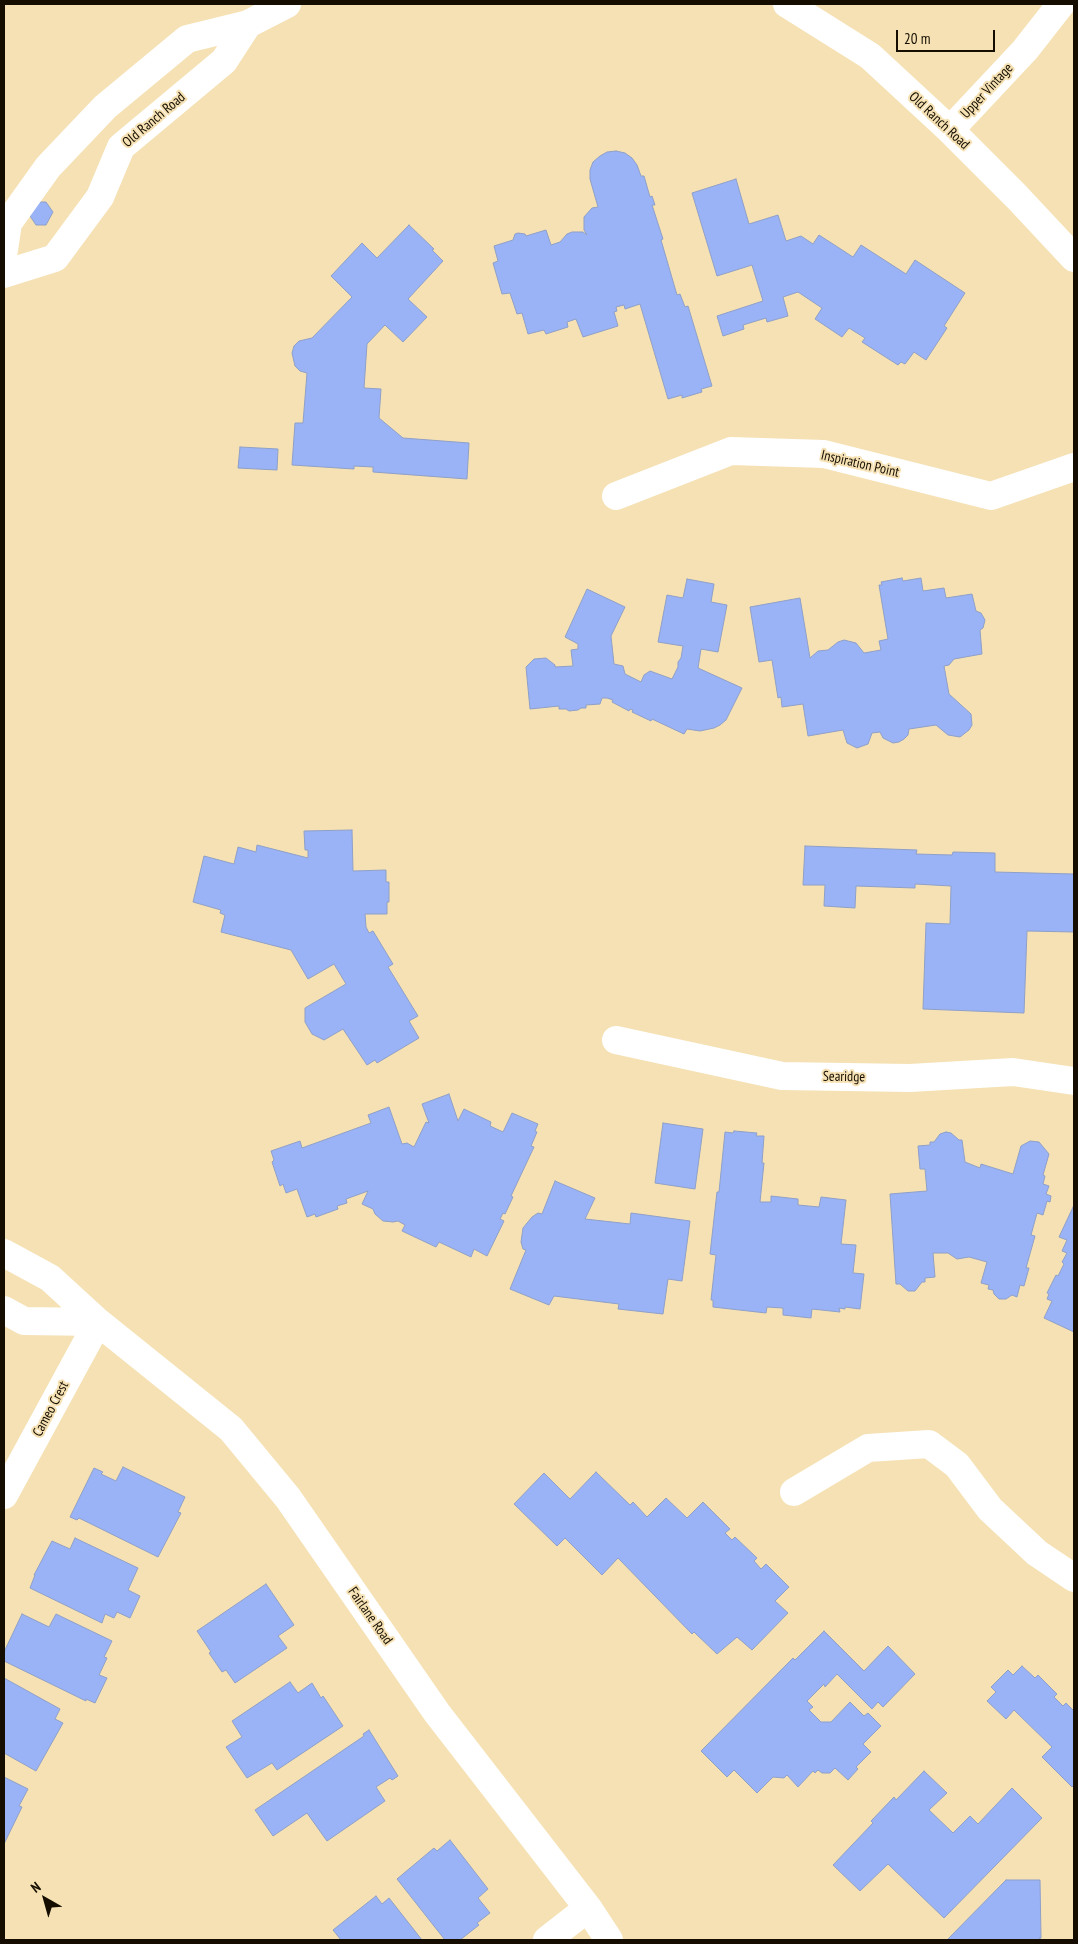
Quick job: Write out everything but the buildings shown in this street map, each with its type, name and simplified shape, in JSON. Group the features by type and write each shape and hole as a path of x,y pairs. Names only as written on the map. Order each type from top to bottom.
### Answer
{"street":[{"name":"Old Ranch Road","path":"4,250 8,223 48,167 105,108 187,39 248,24 287,4"},
{"name":"Old Ranch Road","path":"788,4 870,56 950,130 1017,197 1074,258"},
{"name":"Upper Vintage","path":"950,130 1025,50 1061,4"},
{"name":"Old Ranch Road","path":"4,274 55,258 100,197 121,147 224,61 248,24"},
{"name":"Inspiration Point","path":"616,496 731,451 824,454 991,496 1074,467"},
{"name":"Searidge","path":"616,1040 782,1076 910,1078 1013,1072 1074,1081"},
{"name":"Fairlane Road","path":"4,1253 50,1278 98,1322 231,1429 288,1498 437,1713 588,1908 610,1940"},
{"path":"4,1310 24,1321 98,1322"},
{"name":"Cameo Crest","path":"4,1495 98,1322"},
{"path":"794,1492 868,1448 929,1444 957,1464 990,1509 1037,1553 1074,1578"},
{"path":"547,1940 588,1908"}]}
